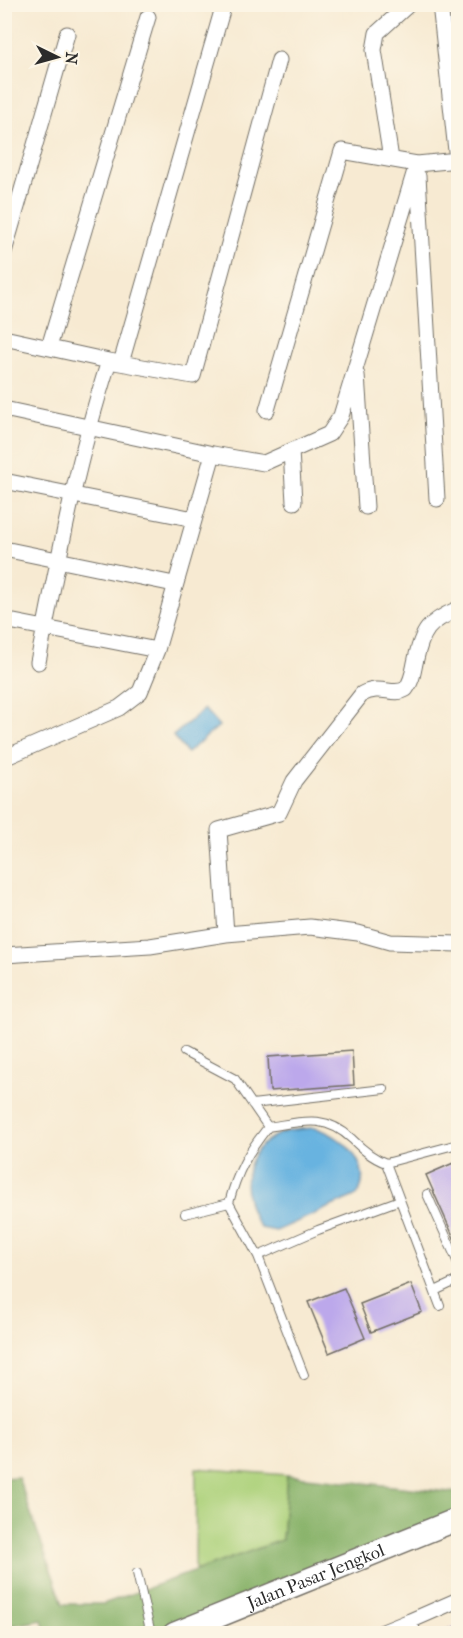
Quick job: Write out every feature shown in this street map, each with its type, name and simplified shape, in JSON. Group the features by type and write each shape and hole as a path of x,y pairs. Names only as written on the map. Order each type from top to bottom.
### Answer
{"main road":[{"name":"Jalan Pasar Jengkol","path":"174,1634 459,1519"}],"street":[{"path":"38,662 57,560 88,427 115,362 224,4"},
{"path":"391,159 374,50 377,33 410,4"},
{"path":"267,410 342,151 417,164 458,160 440,4"},
{"path":"49,347 148,17"},
{"path":"4,252 8,226 67,34"},
{"path":"4,338 193,376 279,60"},
{"path":"4,409 264,463 329,434 341,416 417,164"},
{"path":"417,164 437,499"},
{"path":"357,365 366,507"},
{"path":"291,451 294,502"},
{"path":"4,758 132,700 140,692 157,650 213,454"},
{"path":"4,481 194,519"},
{"path":"4,549 174,584"},
{"path":"226,934 219,830 279,813 294,781 356,700 370,690 381,688 397,693 406,689 412,677 423,634 435,619 459,609"},
{"path":"4,620 157,650"},
{"path":"4,955 150,946 226,934 310,927 348,931 390,942 459,944"},
{"path":"378,1634 411,1627 459,1600"}],"lane":[{"path":"184,1052 235,1079 268,1127"},
{"path":"252,1104 384,1089"},
{"path":"304,1375 258,1256 229,1203 236,1176 245,1156 268,1127 314,1120 326,1122 341,1129 376,1160 386,1163 459,1144"},
{"path":"386,1163 440,1306"},
{"path":"427,1194 459,1263"},
{"path":"258,1256 318,1230 400,1200"},
{"path":"185,1214 229,1203"},
{"path":"435,1292 459,1280"},
{"path":"137,1573 151,1634"}],"green space":[{"path":"196,1468 287,1475 282,1540 195,1571"},
{"path":"287,1475 458,1493 458,1519 171,1633 46,1633 42,1620 5,1627 4,1478 18,1477 63,1604 103,1604 282,1540"}],"water":[{"path":"204,709 219,726 187,753 173,736"},
{"path":"314,1128 335,1137 353,1153 362,1173 362,1184 357,1195 276,1231 261,1228 249,1205 247,1192 246,1180 254,1155 273,1137 293,1130"}],"building":[{"path":"352,1051 354,1085 270,1091 268,1057"},
{"path":"458,1161 458,1247 426,1175"},
{"path":"411,1284 422,1312 371,1332 360,1304"},
{"path":"344,1288 365,1338 329,1353 308,1302"},
{"path":"458,1626 458,1634 444,1634 443,1631"}]}
